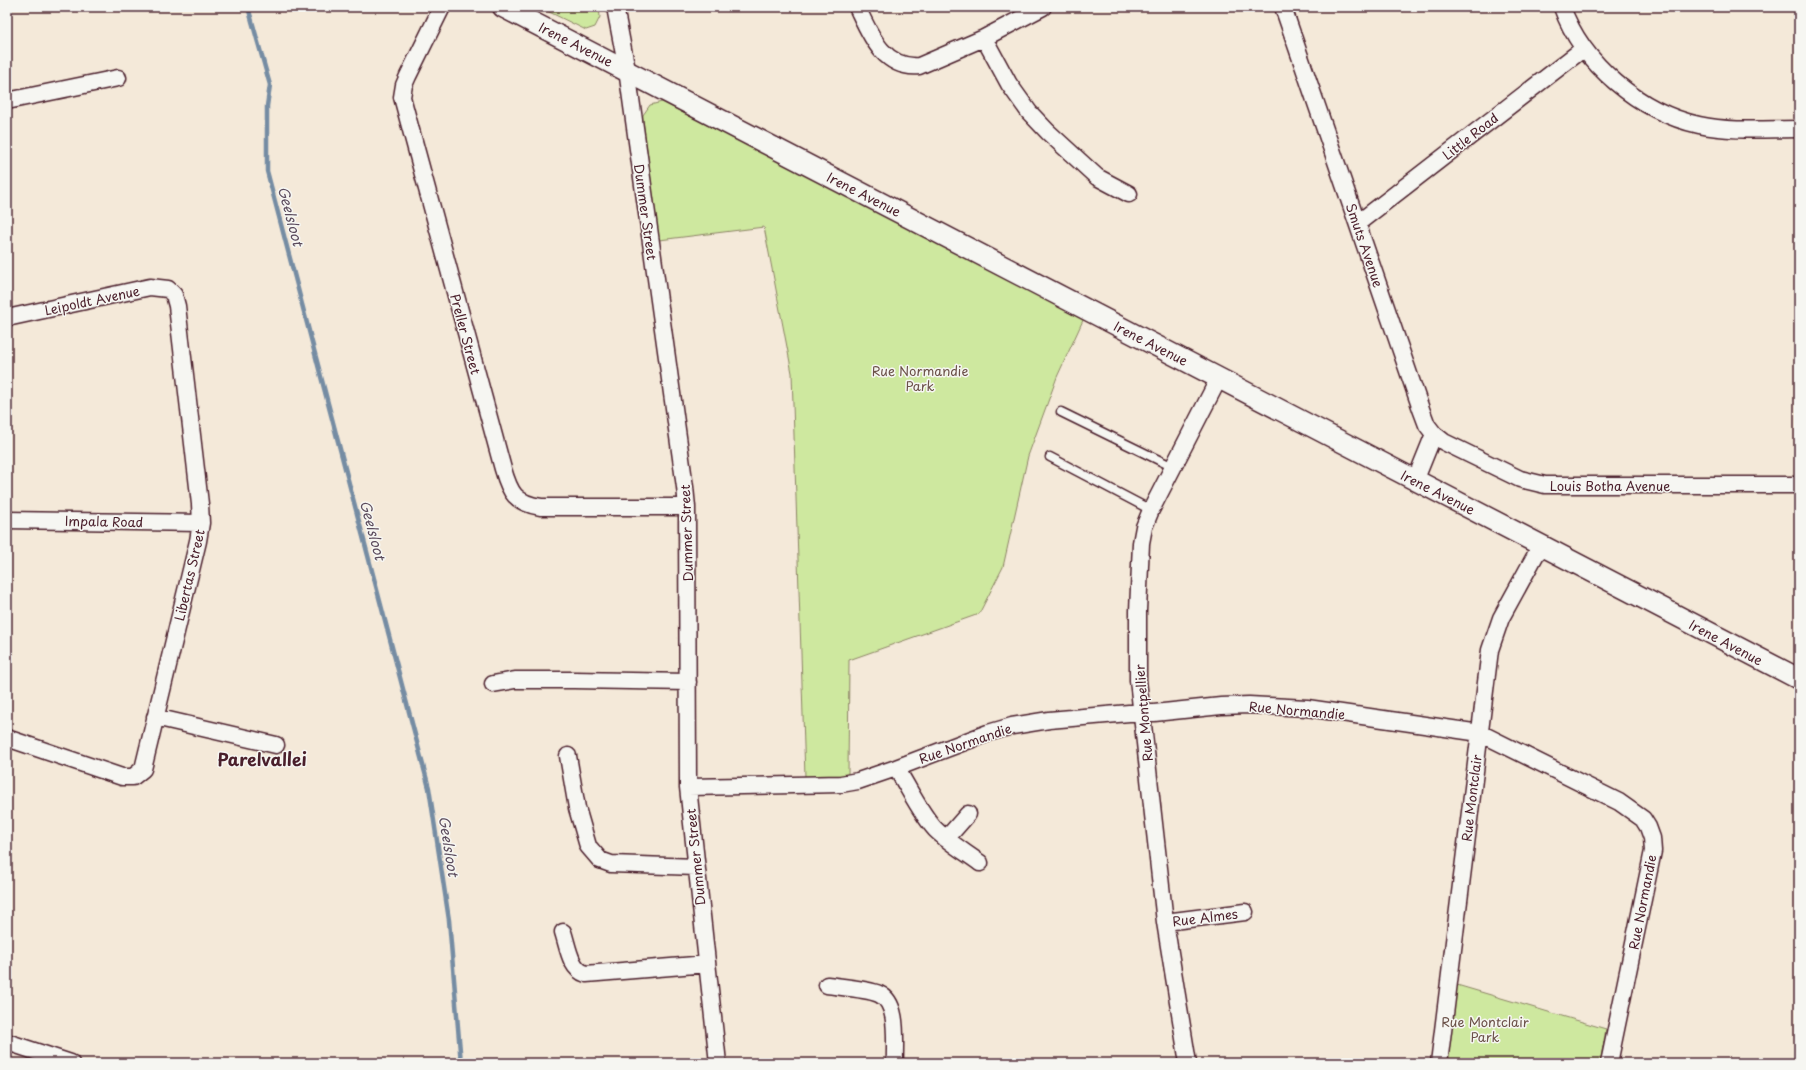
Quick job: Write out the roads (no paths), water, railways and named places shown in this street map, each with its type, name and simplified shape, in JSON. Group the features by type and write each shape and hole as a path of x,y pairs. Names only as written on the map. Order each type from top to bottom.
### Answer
{"street":[{"name":"Preller Street","path":"442,7 408,76 404,85 402,97 503,469 511,490 524,504 541,507 687,507"},
{"name":"Irene Avenue","path":"503,7 1799,679"},
{"name":"Dummer Street","path":"615,7 627,70 687,507 688,787 706,964 718,1063"},
{"path":"857,7 876,43 885,54 896,64 908,67 919,66 984,38 1043,7"},
{"name":"Smuts Avenue","path":"1283,7 1421,409 1434,434"},
{"path":"1562,7 1568,24 1583,49 1614,80 1638,99 1669,115 1699,125 1734,129 1799,129"},
{"path":"984,38 1009,84 1029,112 1048,132 1097,177 1129,194"},
{"name":"Little Road","path":"1358,223 1583,49"},
{"path":"7,101 118,78"},
{"name":"Leipoldt Avenue","path":"7,318 150,287 168,289 174,295"},
{"name":"Libertas Street","path":"7,738 122,777 133,776 143,769 198,541 200,522 199,488 177,306 174,295"},
{"name":"Rue Montpellier","path":"1188,1063 1165,922 1138,680 1138,611 1144,527 1150,510 1218,378"},
{"path":"1415,481 1434,434"},
{"name":"Louis Botha Avenue","path":"1434,434 1444,442 1520,479 1545,485 1799,485"},
{"name":"Impala Road","path":"7,520 200,522"},
{"name":"Rue Montclair","path":"1439,1063 1487,670 1494,634 1501,618 1541,545"},
{"path":"492,684 515,680 688,682"},
{"name":"Rue Normandie","path":"688,787 841,784 858,781 988,733 1012,726 1049,720 1221,706 1307,708 1480,733 1619,802 1643,819 1648,827 1652,838 1652,851 1609,1063"},
{"path":"155,717 276,745"},
{"path":"568,756 577,808 588,846 600,860 611,864 696,867"},
{"path":"896,768 926,817 946,839 980,863"},
{"path":"946,839 968,814"},
{"name":"Rue Almes","path":"1165,922 1245,912"},
{"path":"563,932 574,966 579,972 586,974 706,964"},
{"path":"827,985 878,993 885,997 890,1003 893,1011 895,1063"},
{"path":"7,1042 71,1063"}],"lane":[{"path":"1061,412 1173,467"},
{"path":"1050,457 1150,510"}],"waterway":[{"name":"Geelsloot","path":"248,7 270,85 267,106 267,171 429,788 449,920 461,1063"}],"district":[{"name":"Parelvallei","path":"262,759"}],"park label":[{"name":"Rue Normandie Park","path":"920,378"},
{"name":"Rue Montclair Park","path":"1485,1028"}]}
